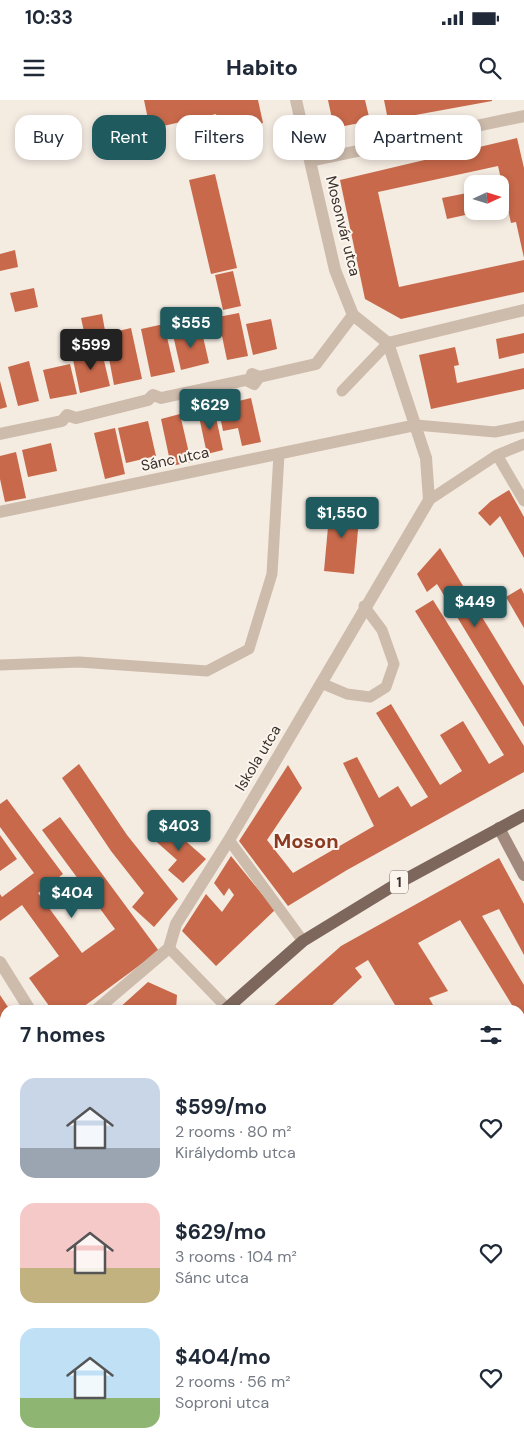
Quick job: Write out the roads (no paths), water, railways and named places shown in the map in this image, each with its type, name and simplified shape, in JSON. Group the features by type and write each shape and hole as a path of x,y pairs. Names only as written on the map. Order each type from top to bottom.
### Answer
{"main road":[{"name":"1","path":"231,1005 303,941 393,886 524,815"},
{"path":"499,828 524,875"}],"street":[{"name":"Mosonvár utca","path":"296,100 335,270 353,315 388,343"},
{"path":"310,161 524,116"},
{"path":"428,500 426,458 388,343 524,310"},
{"path":"0,434 62,421 67,415 76,418 148,400 153,395 161,398 246,380 251,374 259,377 316,364 353,315"},
{"name":"Sánc utca","path":"0,512 416,425"},
{"name":"Iskola utca","path":"169,948 176,924 229,840 322,683 364,606 398,554 428,500"},
{"path":"102,1005 169,948"},
{"path":"0,962 27,1005"}],"lane":[{"path":"342,390 388,343"},
{"path":"416,425 495,432 524,426"},
{"path":"428,500 497,455 524,444"},
{"path":"0,665 79,662 207,671 249,649 272,574 279,454"},
{"path":"497,455 524,501"},
{"path":"322,683 347,694 370,697 386,687 394,664 382,630 364,606"},
{"path":"229,840 303,941"},
{"path":"169,948 222,1005"}],"district":[{"name":"Moson","path":"306,841"}]}
